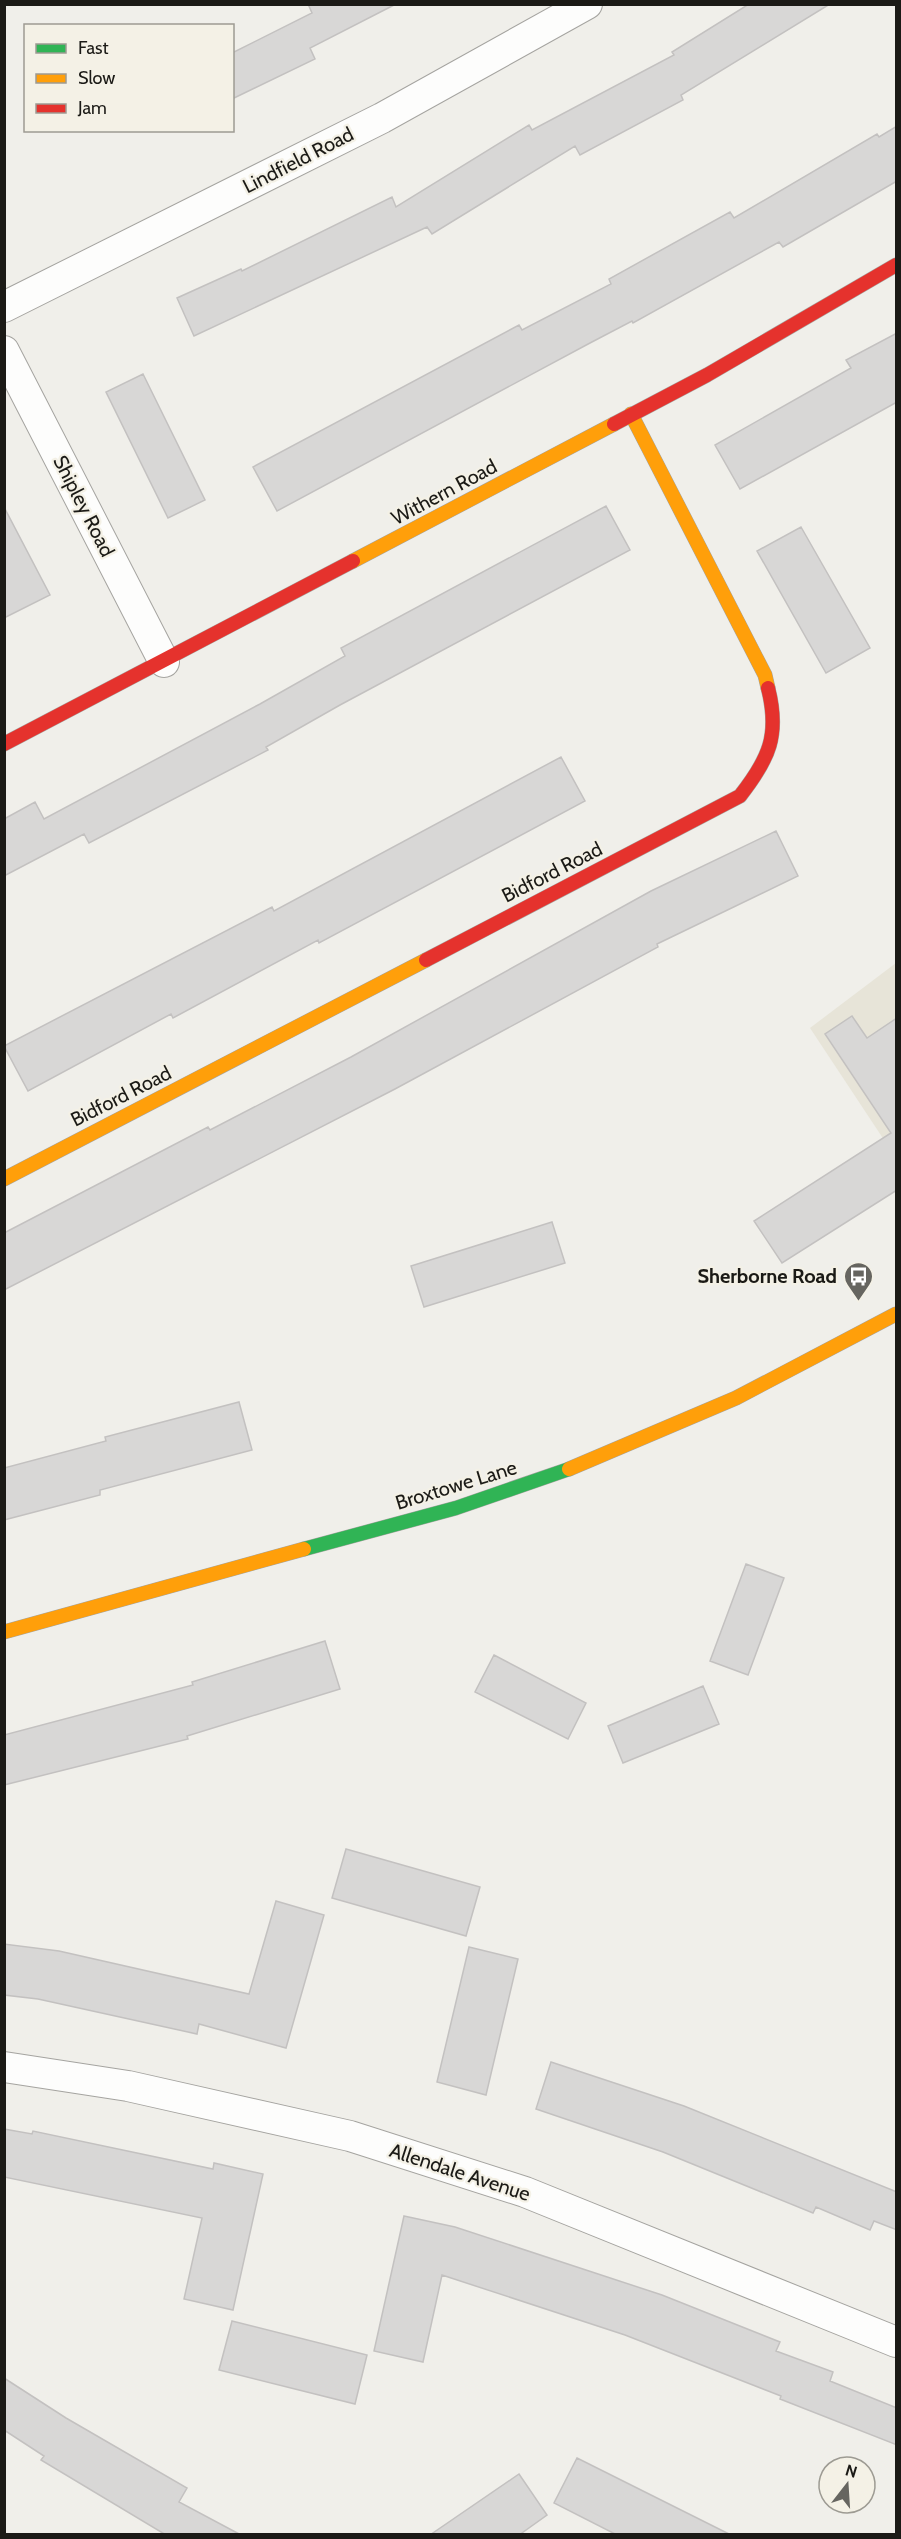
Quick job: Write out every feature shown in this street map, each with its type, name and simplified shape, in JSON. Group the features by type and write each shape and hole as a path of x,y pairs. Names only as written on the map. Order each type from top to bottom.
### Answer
{"street":[{"name":"Lindfield Road","path":"4,307 382,118 587,4"},
{"name":"Withern Road","path":"4,744 707,375 897,265"},
{"name":"Shipley Road","path":"4,351 164,662"},
{"name":"Bidford Road","path":"4,1179 740,796 762,771 772,743 775,711 765,675 631,414"},
{"name":"Broxtowe Lane","path":"4,1632 455,1508 590,1461 675,1427 764,1385 840,1347 897,1314"},
{"name":"Allendale Avenue","path":"4,2067 128,2086 350,2136 525,2192 897,2342"}],"shaded area":[{"path":"896,963 896,1158 810,1028"}],"building":[{"path":"308,4 396,4 310,48 315,59 234,98 234,52 312,13"},
{"path":"749,4 830,4 681,95 683,100 580,155 575,146 432,234 427,227 194,336 177,298 241,269 242,271 392,197 396,207 529,125 532,130 674,55 672,52"},
{"path":"897,126 897,181 783,247 779,242 633,323 632,321 590,343 277,511 253,467 519,325 522,330 611,284 609,279 730,212 734,218 877,134 879,137"},
{"path":"897,333 897,402 740,489 715,445 851,368 846,360"},
{"path":"143,374 205,500 168,518 106,392"},
{"path":"606,506 630,550 340,705 266,747 268,750 89,843 84,834 4,876 4,819 35,802 44,819 345,656 341,648"},
{"path":"4,507 50,595 4,618"},
{"path":"801,527 870,648 826,673 757,551"},
{"path":"561,757 585,801 319,943 318,940 173,1018 171,1014 28,1091 4,1046 272,907 274,911"},
{"path":"776,831 798,876 657,944 658,947 395,1089 4,1290 4,1233 208,1127 210,1130 351,1057 651,891"},
{"path":"852,1016 867,1038 897,1018 897,1190 782,1263 754,1221 891,1133 825,1034"},
{"path":"552,1222 565,1263 424,1307 411,1266"},
{"path":"239,1402 252,1450 100,1490 100,1495 4,1520 4,1468 106,1441 105,1437"},
{"path":"746,1564 784,1578 748,1675 710,1661"},
{"path":"325,1641 340,1689 187,1736 188,1739 4,1785 4,1735 193,1685 192,1682"},
{"path":"494,1655 586,1703 568,1739 475,1692"},
{"path":"703,1686 719,1724 623,1763 608,1726"},
{"path":"346,1849 480,1887 466,1936 332,1898"},
{"path":"276,1901 324,1915 286,2048 199,2024 197,2034 38,1999 4,1995 4,1944 59,1951 249,1994"},
{"path":"469,1947 518,1959 486,2095 437,2082"},
{"path":"551,2062 684,2106 897,2192 897,2230 874,2221 870,2230 816,2207 813,2213 663,2152 536,2109"},
{"path":"4,2129 32,2134 33,2131 213,2169 214,2163 263,2174 233,2310 184,2299 202,2218 4,2177"},
{"path":"404,2216 455,2227 662,2295 780,2342 776,2351 833,2372 830,2381 897,2408 897,2445 780,2399 781,2396 625,2335 442,2275 423,2362 374,2351"},
{"path":"232,2321 367,2355 355,2404 219,2370"},
{"path":"4,2378 66,2418 187,2488 179,2502 241,2535 166,2535 41,2460 44,2456 4,2430"},
{"path":"577,2458 731,2535 617,2535 554,2503"},
{"path":"519,2474 547,2515 519,2535 430,2535"}],"traffic: fast":[{"path":"304,1549 456,1508 569,1469"}],"traffic: slow":[{"path":"631,414 765,675 768,688"},
{"path":"353,561 614,424"},
{"path":"4,1179 426,960"},
{"path":"569,1469 736,1398 896,1314"},
{"path":"4,1632 304,1549"}],"traffic: jam":[{"path":"614,424 707,375 896,265"},
{"path":"4,744 353,561"},
{"path":"426,960 740,796 765,758 769,746 773,720 768,688"}],"place":[{"name":"Sherborne Road","path":"858,1302"}]}
